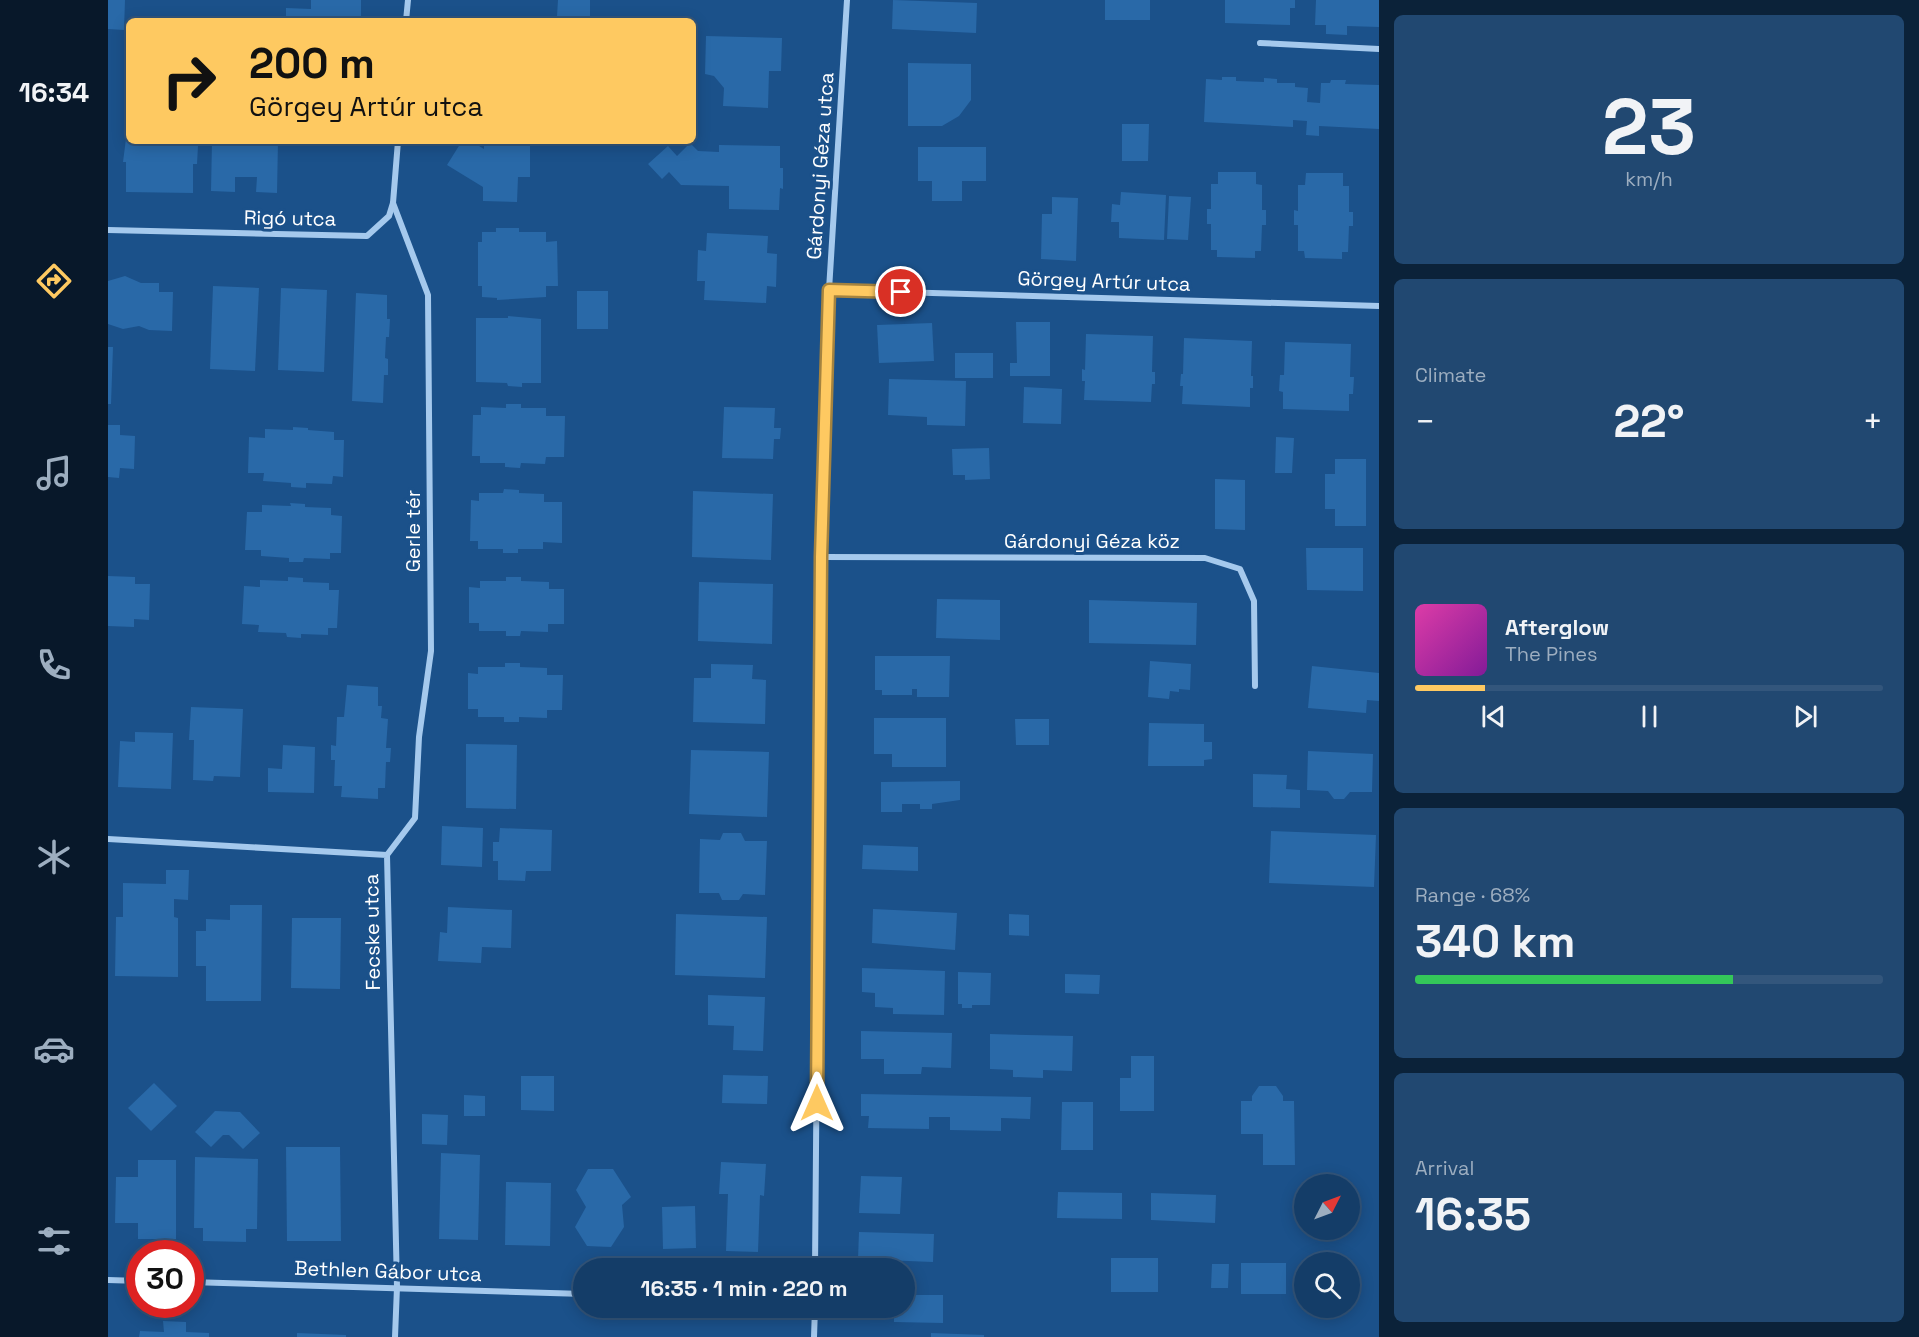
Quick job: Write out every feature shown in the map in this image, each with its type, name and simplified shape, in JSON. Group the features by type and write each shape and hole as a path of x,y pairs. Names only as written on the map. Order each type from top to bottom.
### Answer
{"street":[{"path":"406,18 408,0"},
{"name":"Gárdonyi Géza utca","path":"815,1258 821,557 829,290 847,0"},
{"path":"1260,43 1379,49"},
{"name":"Rigó utca","path":"108,230 367,236 389,216 393,203 398,144"},
{"name":"Gerle tér","path":"387,855 415,818 419,737 430,651 429,295 393,203"},
{"name":"Görgey Artúr utca","path":"829,290 1379,306"},
{"name":"Gárdonyi Géza köz","path":"821,557 1205,558 1240,569 1254,601 1256,686"},
{"name":"Fecske utca","path":"108,839 387,855 397,1287 395,1337"},
{"path":"108,1280 126,1281"},
{"name":"Bethlen Gábor utca","path":"204,1282 573,1294"},
{"path":"814,1337 815,1318"}],"building":[{"path":"108,0 125,0 124,30 108,29"},
{"path":"311,0 361,0 361,18 286,18 286,8 311,9"},
{"path":"558,0 590,0 590,16 557,16"},
{"path":"893,0 977,3 976,33 892,29"},
{"path":"1105,0 1150,0 1150,20 1105,20"},
{"path":"1225,0 1295,0 1295,8 1290,8 1290,25 1225,23"},
{"path":"1316,0 1379,0 1379,27 1347,26 1347,35 1326,34 1326,25 1315,25"},
{"path":"706,36 782,38 781,71 769,71 768,108 723,106 724,88 714,76 705,74"},
{"path":"908,63 971,64 971,100 959,116 942,126 908,126"},
{"path":"1222,77 1236,77 1236,81 1264,82 1264,78 1277,79 1277,83 1295,83 1295,87 1308,88 1307,102 1320,103 1321,83 1346,80 1345,84 1379,85 1379,129 1319,126 1319,136 1306,135 1307,121 1293,120 1293,127 1204,122 1206,79 1222,80"},
{"path":"1122,124 1149,124 1148,161 1122,161"},
{"path":"126,139 126,144 194,144 198,146 197,164 193,164 193,193 126,192 126,162 123,162"},
{"path":"212,144 278,144 277,193 256,192 257,177 235,177 235,192 211,191"},
{"path":"460,144 476,144 484,149 484,144 530,144 530,177 518,177 517,202 483,201 483,187 447,165"},
{"path":"689,144 698,151 719,152 719,145 780,146 783,189 780,188 779,210 729,209 729,186 681,185 669,172 662,179 648,164 668,146 677,156"},
{"path":"918,147 986,147 986,181 962,181 962,201 932,201 932,181 918,181"},
{"path":"1218,172 1256,172 1256,184 1262,185 1262,210 1266,210 1266,225 1262,225 1261,251 1255,251 1255,258 1217,257 1217,250 1211,250 1211,224 1207,224 1207,209 1211,209 1211,184 1218,184"},
{"path":"1306,173 1343,173 1343,186 1349,186 1349,212 1353,212 1353,226 1349,226 1348,252 1342,252 1342,259 1305,258 1304,251 1298,251 1298,225 1294,225 1294,210 1298,211 1298,185 1305,185"},
{"path":"1121,192 1166,195 1164,240 1119,238 1119,222 1111,222 1112,204 1120,205"},
{"path":"1169,196 1191,197 1188,240 1167,239"},
{"path":"1052,197 1078,198 1076,261 1041,259 1042,214 1052,214"},
{"path":"496,228 519,228 519,232 546,232 546,242 557,241 558,286 546,286 546,297 497,300 497,298 482,297 482,286 478,286 478,242 482,242 482,232 496,232"},
{"path":"707,233 768,236 767,253 777,254 776,287 767,286 766,303 704,300 705,281 697,281 698,250 706,251"},
{"path":"125,276 141,283 159,283 159,292 173,292 172,331 149,330 139,326 123,329 108,324 108,281"},
{"path":"213,286 259,288 255,371 210,369"},
{"path":"281,288 327,290 324,372 278,370"},
{"path":"577,291 608,291 608,329 577,329"},
{"path":"356,293 387,295 387,319 390,319 385,358 388,359 388,375 384,375 383,403 352,401"},
{"path":"508,316 541,319 541,383 522,383 522,387 508,386 507,383 476,382 476,318 508,318"},
{"path":"1016,322 1050,322 1050,376 1010,376 1010,363 1017,363"},
{"path":"932,323 934,361 879,363 877,325"},
{"path":"1086,334 1153,336 1152,372 1155,372 1155,384 1152,384 1151,402 1084,400 1085,381 1082,381 1082,369 1085,370"},
{"path":"1184,338 1252,341 1253,388 1250,388 1250,407 1182,404 1183,386 1180,386 1181,374 1183,374"},
{"path":"1285,342 1351,344 1350,377 1354,377 1353,394 1349,394 1349,411 1283,409 1283,392 1279,391 1280,375 1284,375"},
{"path":"108,347 113,347 111,404 108,404"},
{"path":"955,353 993,353 993,378 955,378"},
{"path":"889,379 966,381 965,426 927,425 927,417 888,415"},
{"path":"1024,387 1062,389 1061,424 1023,423"},
{"path":"506,404 521,404 521,408 546,408 546,416 565,416 564,457 546,457 545,464 521,463 520,468 505,467 505,463 480,463 480,456 472,456 473,415 481,415 481,407 506,408"},
{"path":"724,407 775,408 774,428 781,428 780,439 774,439 773,459 722,458"},
{"path":"108,425 120,425 120,435 135,436 134,469 120,468 119,478 108,477"},
{"path":"293,427 334,432 334,440 344,440 343,477 333,476 332,484 306,483 306,488 291,487 291,483 263,481 264,473 248,473 249,437 265,438 265,429 293,430"},
{"path":"1276,437 1294,438 1292,473 1275,473"},
{"path":"989,448 990,479 965,480 965,475 953,475 952,449"},
{"path":"1335,459 1366,459 1366,526 1335,526 1335,509 1325,509 1325,474 1335,474"},
{"path":"1215,479 1245,480 1245,530 1215,529"},
{"path":"504,489 519,490 519,493 544,494 544,502 562,502 562,543 543,542 543,549 518,549 518,553 503,553 503,549 478,549 478,541 470,541 471,500 479,501 479,493 503,493"},
{"path":"693,491 773,494 771,560 692,557"},
{"path":"290,503 305,504 305,507 331,508 331,515 342,516 341,553 330,553 330,559 304,558 303,562 289,562 289,558 261,556 261,550 245,550 247,512 262,512 262,505 291,506"},
{"path":"1306,548 1363,548 1363,591 1307,590"},
{"path":"108,576 135,577 135,584 150,584 149,620 134,619 134,627 108,626"},
{"path":"288,577 303,578 303,582 329,583 329,590 339,590 337,628 328,628 328,635 301,634 301,638 287,637 286,633 258,632 259,625 242,624 244,586 260,587 260,580 288,581"},
{"path":"506,577 521,577 521,581 549,582 549,589 564,589 564,624 548,624 548,632 521,631 520,636 506,636 506,631 479,631 479,623 469,623 469,587 480,588 480,581 506,581"},
{"path":"699,582 773,584 772,644 698,641"},
{"path":"937,599 1000,600 1000,640 936,638"},
{"path":"1089,600 1197,603 1196,645 1089,643"},
{"path":"875,656 950,656 949,697 917,697 917,689 912,689 912,695 882,695 882,690 875,690"},
{"path":"1150,661 1191,664 1190,690 1170,691 1169,699 1148,697"},
{"path":"505,663 520,663 520,667 547,668 547,675 563,675 562,710 547,710 547,718 519,717 519,722 504,722 504,717 478,717 478,709 468,709 468,673 478,674 478,667 505,667"},
{"path":"711,664 753,665 752,679 766,680 765,724 693,722 694,678 711,678"},
{"path":"1312,666 1379,673 1379,701 1367,700 1366,713 1308,708"},
{"path":"347,685 378,687 378,706 382,706 381,718 388,719 386,748 391,748 390,762 386,762 385,788 378,788 378,799 341,797 342,786 334,786 335,760 331,760 331,745 336,746 337,717 344,717"},
{"path":"191,707 243,709 240,777 214,776 213,781 193,780 194,740 189,740"},
{"path":"874,718 946,718 946,767 892,767 892,754 874,754"},
{"path":"1015,719 1049,719 1049,745 1016,745"},
{"path":"1149,723 1204,724 1204,742 1212,742 1212,759 1204,760 1204,766 1148,766"},
{"path":"135,732 173,733 171,789 118,787 120,741 135,742"},
{"path":"466,744 517,745 516,809 466,808"},
{"path":"283,745 315,747 314,793 268,792 268,768 282,769"},
{"path":"691,750 769,752 767,817 689,814"},
{"path":"1308,751 1373,754 1372,792 1350,792 1344,799 1334,799 1328,791 1307,790"},
{"path":"1253,774 1287,775 1286,789 1300,790 1300,808 1253,807"},
{"path":"960,781 960,800 932,804 932,809 920,809 920,804 902,804 902,812 881,812 881,782"},
{"path":"442,826 483,828 482,867 441,865"},
{"path":"500,828 552,830 551,871 526,871 525,881 498,880 498,861 493,861 493,842 499,842"},
{"path":"1271,831 1376,835 1374,887 1269,883"},
{"path":"723,833 741,833 745,841 767,841 765,895 743,894 739,900 722,900 719,893 699,893 700,839 720,840"},
{"path":"863,845 918,847 918,871 862,869"},
{"path":"166,870 189,870 188,900 174,899 174,917 178,918 178,977 115,976 116,917 123,917 123,883 166,884"},
{"path":"230,905 262,905 261,1001 206,1001 206,966 196,966 196,931 206,931 206,919 230,920"},
{"path":"448,907 512,910 511,948 482,947 481,963 438,961 440,932 447,933"},
{"path":"873,909 957,913 955,950 872,943"},
{"path":"676,914 767,917 765,978 675,975"},
{"path":"1009,914 1029,915 1029,936 1009,935"},
{"path":"292,918 341,918 340,989 291,988"},
{"path":"862,968 945,971 944,1015 893,1014 893,1008 875,1007 875,993 862,992"},
{"path":"958,972 991,973 990,1005 972,1005 972,1008 962,1008 962,1004 958,1004"},
{"path":"1065,974 1100,975 1099,994 1065,993"},
{"path":"708,995 765,997 763,1051 733,1050 734,1026 708,1025"},
{"path":"861,1031 952,1033 951,1068 922,1067 921,1074 884,1074 884,1059 861,1059"},
{"path":"990,1034 1073,1036 1072,1071 1043,1070 1043,1078 1013,1077 1013,1070 990,1069"},
{"path":"1131,1056 1154,1056 1154,1111 1120,1111 1120,1078 1131,1078"},
{"path":"723,1075 768,1076 767,1104 722,1103"},
{"path":"521,1076 554,1076 554,1111 521,1110"},
{"path":"154,1083 177,1106 151,1131 128,1108"},
{"path":"1259,1086 1276,1086 1283,1096 1283,1101 1294,1101 1295,1165 1263,1165 1263,1134 1241,1134 1241,1101 1252,1101 1252,1096"},
{"path":"861,1094 1031,1097 1030,1119 1001,1118 1001,1131 950,1130 950,1117 929,1117 929,1129 868,1128 869,1116 861,1116"},
{"path":"464,1095 485,1096 485,1116 464,1116"},
{"path":"1062,1102 1093,1102 1093,1150 1061,1150"},
{"path":"215,1111 240,1112 260,1133 243,1149 229,1135 223,1135 211,1147 195,1132"},
{"path":"422,1114 448,1115 447,1145 422,1144"},
{"path":"286,1147 340,1147 341,1241 287,1241"},
{"path":"441,1153 480,1155 478,1240 439,1239"},
{"path":"195,1157 258,1159 257,1229 246,1229 246,1242 204,1241 203,1228 194,1228"},
{"path":"138,1160 176,1160 176,1239 138,1239 138,1223 115,1223 116,1177 138,1177"},
{"path":"721,1162 766,1164 764,1196 760,1195 758,1252 726,1251 728,1194 719,1194"},
{"path":"588,1169 613,1169 631,1197 622,1205 624,1227 611,1247 587,1246 575,1227 586,1207 576,1190"},
{"path":"861,1176 902,1177 900,1214 859,1213"},
{"path":"506,1182 551,1183 550,1246 505,1245"},
{"path":"1058,1192 1122,1193 1122,1219 1057,1218"},
{"path":"1151,1193 1216,1195 1215,1223 1151,1220"},
{"path":"695,1206 696,1248 663,1249 662,1207"},
{"path":"859,1232 934,1234 933,1262 915,1261 915,1258 858,1258"},
{"path":"1111,1258 1158,1258 1158,1292 1111,1292"},
{"path":"1241,1263 1286,1263 1286,1294 1241,1294"},
{"path":"1212,1264 1229,1264 1228,1288 1211,1288"},
{"path":"915,1295 943,1295 943,1323 894,1322 894,1318 915,1318"},
{"path":"163,1321 186,1322 186,1332 209,1333 209,1337 139,1337 140,1331 164,1332"},
{"path":"297,1333 346,1335 346,1337 297,1337"},
{"path":"931,1333 984,1335 984,1337 931,1337"}],"route":[{"path":"817,1103 821,557 829,290 901,292"}]}
